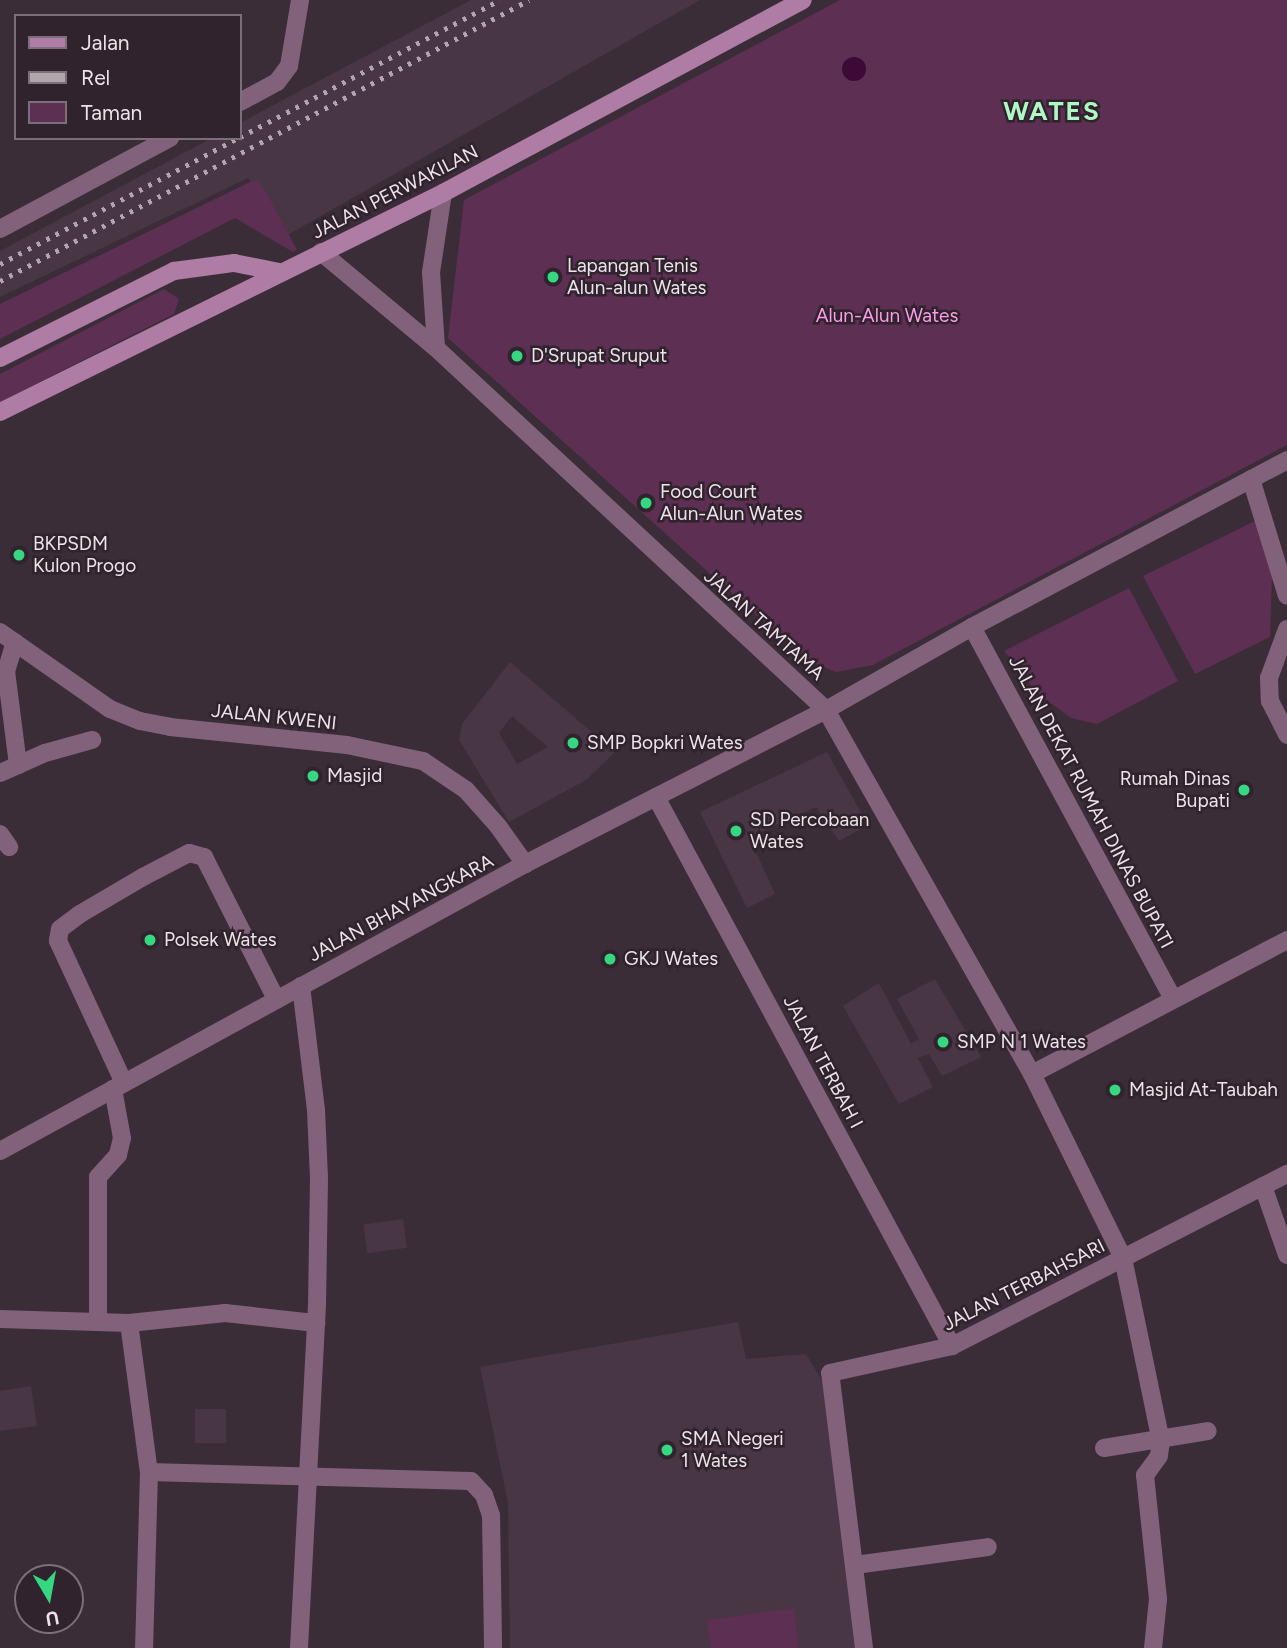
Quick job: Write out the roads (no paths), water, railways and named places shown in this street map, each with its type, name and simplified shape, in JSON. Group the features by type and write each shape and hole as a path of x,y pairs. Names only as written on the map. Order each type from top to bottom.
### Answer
{"main road":[{"name":"JALAN PERWAKILAN","path":"0,412 443,193 803,0"},
{"path":"0,358 174,271 234,263 279,272"}],"street":[{"path":"242,101 277,82 289,66 299,0"},
{"path":"0,229 166,140"},
{"path":"436,348 430,272 443,193"},
{"name":"JALAN TAMTAMA","path":"321,253 436,348 826,709 972,626 1287,460"},
{"path":"1251,479 1287,596"},
{"name":"JALAN DEKAT RUMAH DINAS BUPATI","path":"972,626 1173,998"},
{"path":"1287,629 1269,678 1270,701 1287,735"},
{"path":"7,637 7,748 18,765"},
{"name":"JALAN KWENI","path":"7,637 110,709 140,721 170,727 346,745 423,761 446,773 466,790 498,826 525,864"},
{"path":"826,709 1032,1074 1124,1258 1161,1437 1161,1451 1145,1475 1158,1599 1153,1648"},
{"name":"JALAN BHAYANGKARA","path":"0,1151 525,864 826,709"},
{"path":"0,773 92,740"},
{"name":"JALAN TERBAH I","path":"656,797 952,1346"},
{"path":"98,1321 98,1177 118,1155 122,1138 119,1086 58,942 60,929 79,914 189,853 204,857 276,999"},
{"path":"1032,1074 1287,940"},
{"path":"299,1648 316,1323 319,1178 316,1123 301,985"},
{"name":"JALAN TERBAHSARI","path":"864,1648 830,1373 952,1346 1287,1174"},
{"path":"1263,1186 1287,1255"},
{"path":"0,1319 130,1323 225,1313 316,1323"},
{"path":"130,1323 149,1472 144,1648"},
{"path":"1104,1448 1208,1431"},
{"path":"149,1472 471,1481 478,1487 491,1515 493,1648"},
{"path":"855,1565 988,1547"}],"railway":[{"path":"242,136 500,0"},
{"path":"0,281 529,0"},
{"path":"0,264 234,140"}],"place":[{"name":"Lapangan Tenis Alun-alun Wates","path":"553,277"},
{"name":"D'Srupat Sruput","path":"517,356"},
{"name":"Food Court Alun-Alun Wates","path":"646,503"},
{"name":"BKPSDM Kulon Progo","path":"19,555"},
{"name":"SMP Bopkri Wates","path":"573,743"},
{"name":"Masjid","path":"313,776"},
{"name":"Rumah Dinas Bupati","path":"1244,790"},
{"name":"SD Percobaan Wates","path":"736,831"},
{"name":"Polsek Wates","path":"150,940"},
{"name":"GKJ Wates","path":"610,959"},
{"name":"SMP N 1 Wates","path":"943,1042"},
{"name":"Masjid At-Taubah","path":"1115,1090"},
{"name":"SMA Negeri 1 Wates","path":"667,1450"}],"district":[{"name":"WATES","path":"1052,112"}],"park label":[{"name":"Alun-Alun Wates","path":"887,316"}]}
